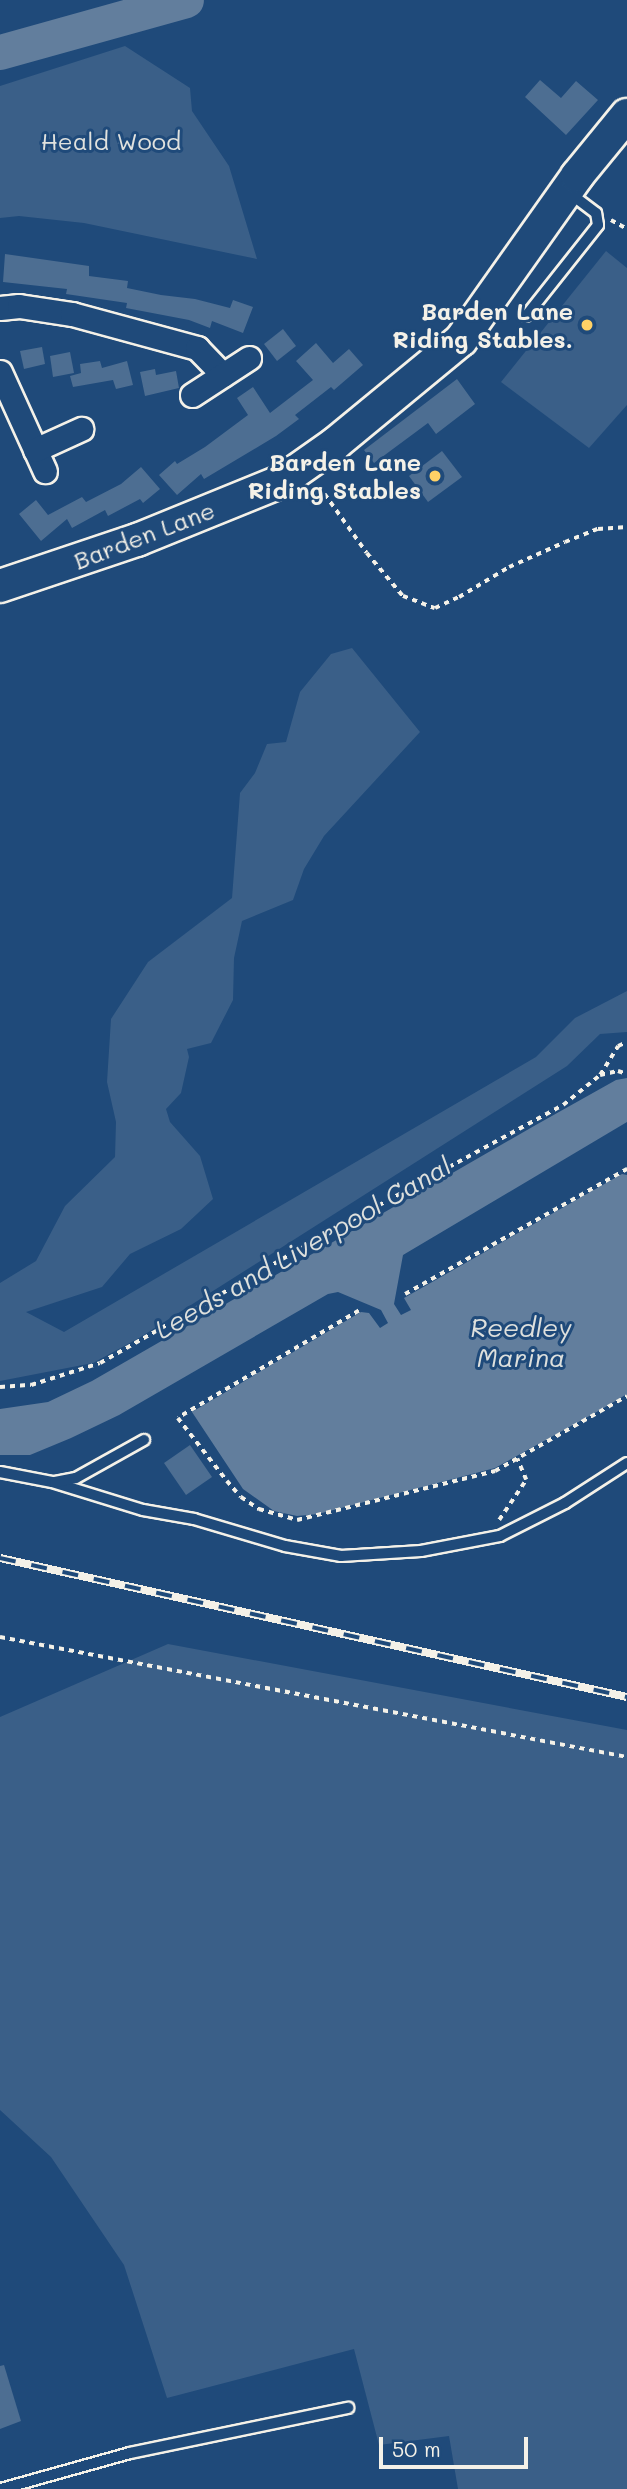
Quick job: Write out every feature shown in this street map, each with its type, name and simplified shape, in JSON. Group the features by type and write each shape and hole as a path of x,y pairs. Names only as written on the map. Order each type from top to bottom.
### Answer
{"street":[{"name":"Barden Lane","path":"0,586 137,540 282,481 304,465 461,340 567,191 627,115"},
{"path":"0,308 19,306 72,314 197,348 223,375"},
{"path":"192,395 249,358"},
{"path":"0,372 40,460 81,429"}],"lane":[{"path":"526,316 598,225 596,213 567,191"},
{"path":"52,1482 76,1478 144,1440"},
{"path":"0,1472 52,1482 143,1510 194,1520 285,1546 341,1556 421,1551 487,1538 535,1520 627,1463"},
{"path":"1,2489 130,2453 348,2407"}],"path":[{"path":"304,465 367,553 403,596 435,608 509,567 565,542 598,529 627,527"},
{"path":"0,1387 31,1385 100,1363 328,1232 563,1105 600,1074 618,1046 627,1042"},
{"path":"600,1074 618,1071 627,1074"},
{"path":"405,1294 627,1168"},
{"path":"359,1311 178,1418 241,1497 259,1509 297,1520 495,1471 627,1396"},
{"path":"487,1538 526,1480 517,1459"},
{"path":"0,1637 627,1757"}],"green space":[{"name":"Heald Wood","path":"125,46 190,88 192,111 229,166 257,259 84,223 19,216 0,218 0,86"},
{"name":"Barden Lane Riding Stables.","path":"606,251 627,268 627,405 589,448 501,382"},
{"path":"352,648 420,732 324,836 304,869 293,900 242,921 234,958 233,1000 211,1043 187,1049 189,1057 181,1093 166,1109 170,1122 200,1156 213,1199 181,1229 130,1254 102,1287 26,1312 64,1332 536,1057 575,1018 627,991 627,1032 600,1034 567,1066 139,1338 93,1363 0,1381 0,1283 36,1261 65,1206 115,1157 116,1122 107,1082 111,1019 148,962 232,898 240,793 255,773 267,744 286,742 300,692 331,654"},
{"path":"168,1644 627,1730 627,2489 458,2489 449,2436 379,2445 354,2349 167,2398 124,2265 51,2157 0,2110 0,1717"}],"water":[{"name":"Reedley Marina","path":"627,1078 627,1122 403,1255 394,1304 401,1315 411,1310 404,1298 622,1174 627,1175 627,1394 495,1468 318,1514 297,1516 274,1511 243,1489 192,1412 361,1312 369,1313 380,1328 388,1323 381,1310 338,1292 328,1294 119,1415 30,1455 0,1455 0,1409 48,1402 92,1381 534,1126 616,1080"}],"building":[{"path":"540,80 561,98 576,81 598,100 566,135 525,97"},
{"path":"5,254 89,266 89,276 128,281 127,288 195,299 230,308 233,300 253,307 243,333 212,321 210,328 189,320 126,308 127,303 66,294 67,289 3,282"},
{"path":"283,329 296,346 277,361 264,344"},
{"path":"316,343 333,363 349,349 363,365 334,390 331,387 295,415 299,419 276,436 204,479 201,474 177,495 159,475 175,461 177,464 205,447 248,415 237,398 253,387 270,413 313,380 296,361"},
{"path":"42,347 45,364 24,369 20,351"},
{"path":"70,352 74,373 53,377 50,356"},
{"path":"100,361 102,368 127,361 133,385 116,389 113,380 73,387 70,376 81,373 80,364"},
{"path":"155,369 156,375 176,371 179,388 145,396 140,372"},
{"path":"457,379 475,404 436,434 428,423 374,463 364,450"},
{"name":"Barden Lane Riding Stables","path":"442,451 462,477 428,502 409,476"},
{"path":"141,467 160,489 143,503 140,499 108,516 105,510 72,528 67,519 41,541 19,514 36,500 48,515 82,497 86,502 121,484"},
{"path":"190,1445 212,1477 186,1495 164,1463"},
{"path":"4,2365 21,2421 0,2429 0,2366"}],"waterway":[{"path":"0,52 186,0"}],"railway":[{"path":"0,1558 627,1697"}],"place":[{"name":"Barden Lane Riding Stables.","path":"587,325"},
{"name":"Barden Lane Riding Stables","path":"435,476"}],"water label":[{"name":"Leeds and Liverpool Canal","path":"303,1248"}]}
